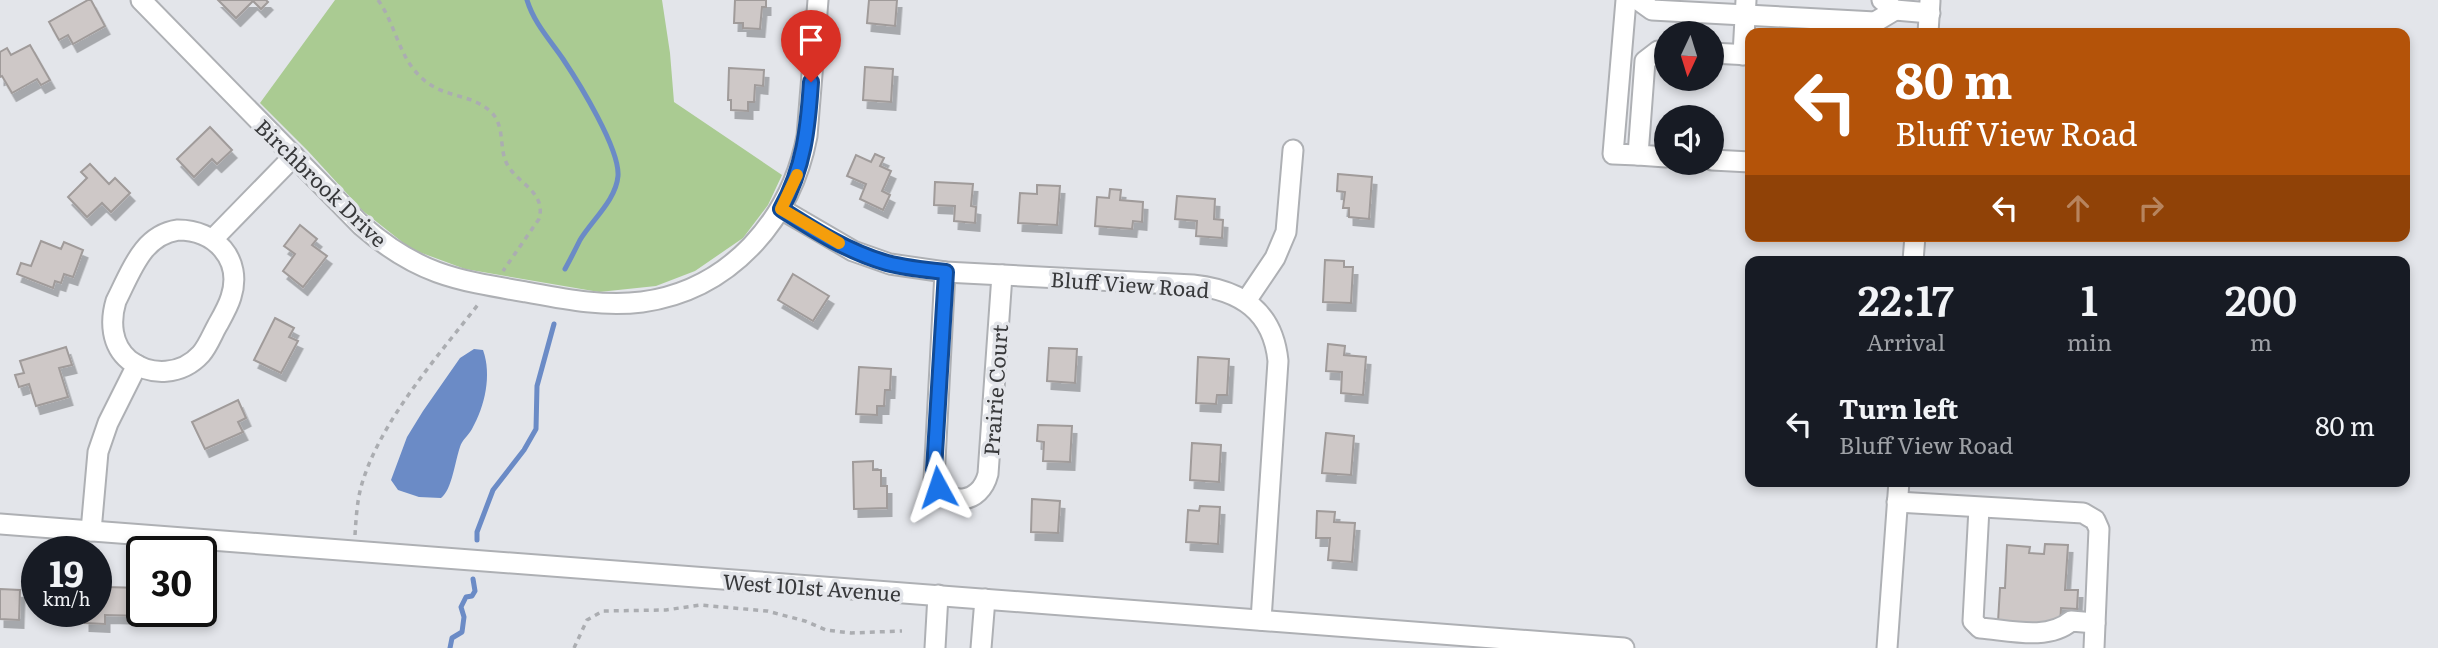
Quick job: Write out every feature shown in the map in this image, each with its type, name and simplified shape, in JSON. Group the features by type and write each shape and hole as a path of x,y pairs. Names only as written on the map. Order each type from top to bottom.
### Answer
{"street":[{"name":"Birchbrook Drive","path":"141,0 369,232 409,261 449,278 469,283 619,304 660,298 700,284 740,258 761,237 781,209 798,171 807,136 818,0"},
{"path":"1626,0 1613,154 1654,156"},
{"path":"1638,0 1652,10 1746,7 1875,22 1889,5 1930,6 1928,28"},
{"path":"1746,7 1746,28"},
{"path":"1638,155 1645,61 1654,54"},
{"path":"1724,54 1745,55"},
{"path":"1246,301 1275,258 1286,232 1293,150"},
{"path":"213,239 295,156"},
{"path":"1724,161 1745,162"},
{"name":"Bluff View Road","path":"781,209 821,234 869,258 890,264 946,272 1208,287 1223,290 1246,301 1258,312 1273,335 1278,361 1262,620"},
{"path":"189,230 208,235 228,258 234,279 231,298 206,348 191,362 170,371 148,370 137,365 122,354 117,345 112,318 116,301 140,254 146,246 168,231 189,230"},
{"name":"Prairie Court","path":"946,272 934,470 938,487 950,497 959,499 967,499 981,491 988,474 1002,275"},
{"path":"91,531 98,452 108,423 137,365"},
{"path":"1887,648 1898,487"},
{"path":"1897,502 2083,513 2095,520 2099,529 2094,648"},
{"path":"1979,508 1972,621 1980,628 2046,632 2060,630 2071,621 2095,623"},
{"name":"West 101st Avenue","path":"0,524 1262,620 1518,644 1624,648"},
{"path":"935,648 938,595"},
{"path":"982,648 985,599"}],"path":[{"path":"574,648 587,620 603,611 667,610 700,605 767,611 805,621 826,630 851,633 902,631"}],"green space":[{"path":"335,0 662,0 674,102 782,175 768,205 743,238 695,271 656,286 599,292 465,269 411,249 363,211 260,103"}],"water":[{"path":"474,349 483,350 486,360 486,390 477,420 461,445 448,489 441,498 419,497 398,490 391,480 407,437 460,358"}],"building":[{"path":"91,0 105,26 73,44 68,35 59,40 49,22"},
{"path":"218,0 266,0 268,2 261,9 253,1 236,18"},
{"path":"735,0 766,0 766,7 762,7 760,29 743,28 743,23 734,23"},
{"path":"869,0 897,0 895,26 867,23"},
{"path":"30,45 50,80 41,85 37,79 12,93 2,76 0,77 0,52 7,48 11,55"},
{"path":"865,67 893,69 891,102 863,100"},
{"path":"729,68 764,70 763,86 755,85 754,102 748,102 748,111 731,110 731,100 728,100"},
{"path":"210,127 232,150 217,164 212,159 194,177 177,159"},
{"path":"875,154 884,158 880,166 891,171 882,191 890,195 883,210 860,199 866,184 847,176 856,155 871,162"},
{"path":"90,164 109,184 115,178 130,193 111,212 102,203 87,217 68,197 87,178 81,172"},
{"path":"1338,174 1372,177 1369,219 1349,217 1349,208 1343,208 1345,192 1337,191"},
{"path":"935,182 973,184 971,206 976,207 975,223 954,221 955,206 934,205"},
{"path":"1037,185 1060,186 1057,225 1018,223 1020,193 1037,194"},
{"path":"1110,189 1121,190 1120,200 1143,202 1142,222 1133,221 1132,229 1095,226 1097,197 1109,198"},
{"path":"1177,196 1215,199 1214,219 1223,220 1222,238 1196,236 1197,221 1175,219"},
{"path":"300,225 317,239 312,245 327,256 303,287 283,271 295,254 284,246"},
{"path":"41,241 61,249 64,242 83,250 73,277 64,274 61,283 55,281 53,288 17,274 21,263 31,266"},
{"path":"1325,260 1344,261 1344,267 1353,267 1351,303 1323,302"},
{"path":"793,274 829,296 813,321 778,300"},
{"path":"275,318 294,328 289,337 298,341 281,373 254,360"},
{"path":"1328,344 1345,346 1344,355 1366,357 1363,395 1341,393 1342,372 1326,371"},
{"path":"66,347 72,365 59,368 68,397 36,406 29,384 19,387 15,375 24,373 20,361"},
{"path":"1049,348 1077,349 1075,383 1047,381"},
{"path":"1198,357 1229,359 1227,395 1217,395 1216,404 1196,403"},
{"path":"859,367 891,369 890,390 885,390 884,406 877,406 877,415 856,414"},
{"path":"238,400 246,418 238,422 243,432 205,449 192,422"},
{"path":"1038,425 1072,426 1070,462 1043,461 1044,442 1037,441"},
{"path":"1326,433 1354,436 1351,475 1322,473"},
{"path":"1192,443 1221,445 1219,482 1190,480"},
{"path":"873,461 873,470 881,470 881,486 887,486 887,508 854,509 853,462"},
{"path":"1032,499 1060,501 1058,533 1031,532"},
{"path":"1200,506 1220,507 1218,544 1186,542 1188,510 1199,511"},
{"path":"1317,511 1335,512 1334,522 1355,523 1352,562 1328,560 1330,538 1316,538"},
{"path":"2045,544 2068,545 2065,590 2078,590 2077,609 2061,608 2060,626 1998,622 2000,588 2005,588 2007,545 2030,547 2029,553 2044,554"},
{"path":"112,587 126,588 126,616 112,615"},
{"path":"0,589 20,590 19,620 0,619"}],"waterway":[{"path":"527,0 538,24 570,70 597,116 617,164 618,176 613,193 580,240 565,269"},
{"path":"477,540 477,532 493,490 524,450 536,429 537,386 554,324"},
{"path":"450,648 452,638 462,632 464,617 461,607 466,597 472,596 475,591 473,579"}],"slow traffic":[{"path":"797,175 781,209 839,243"}],"route":[{"path":"811,82 804,153 792,188 781,209 821,234 869,258 890,264 946,272 934,470 938,487"}]}
